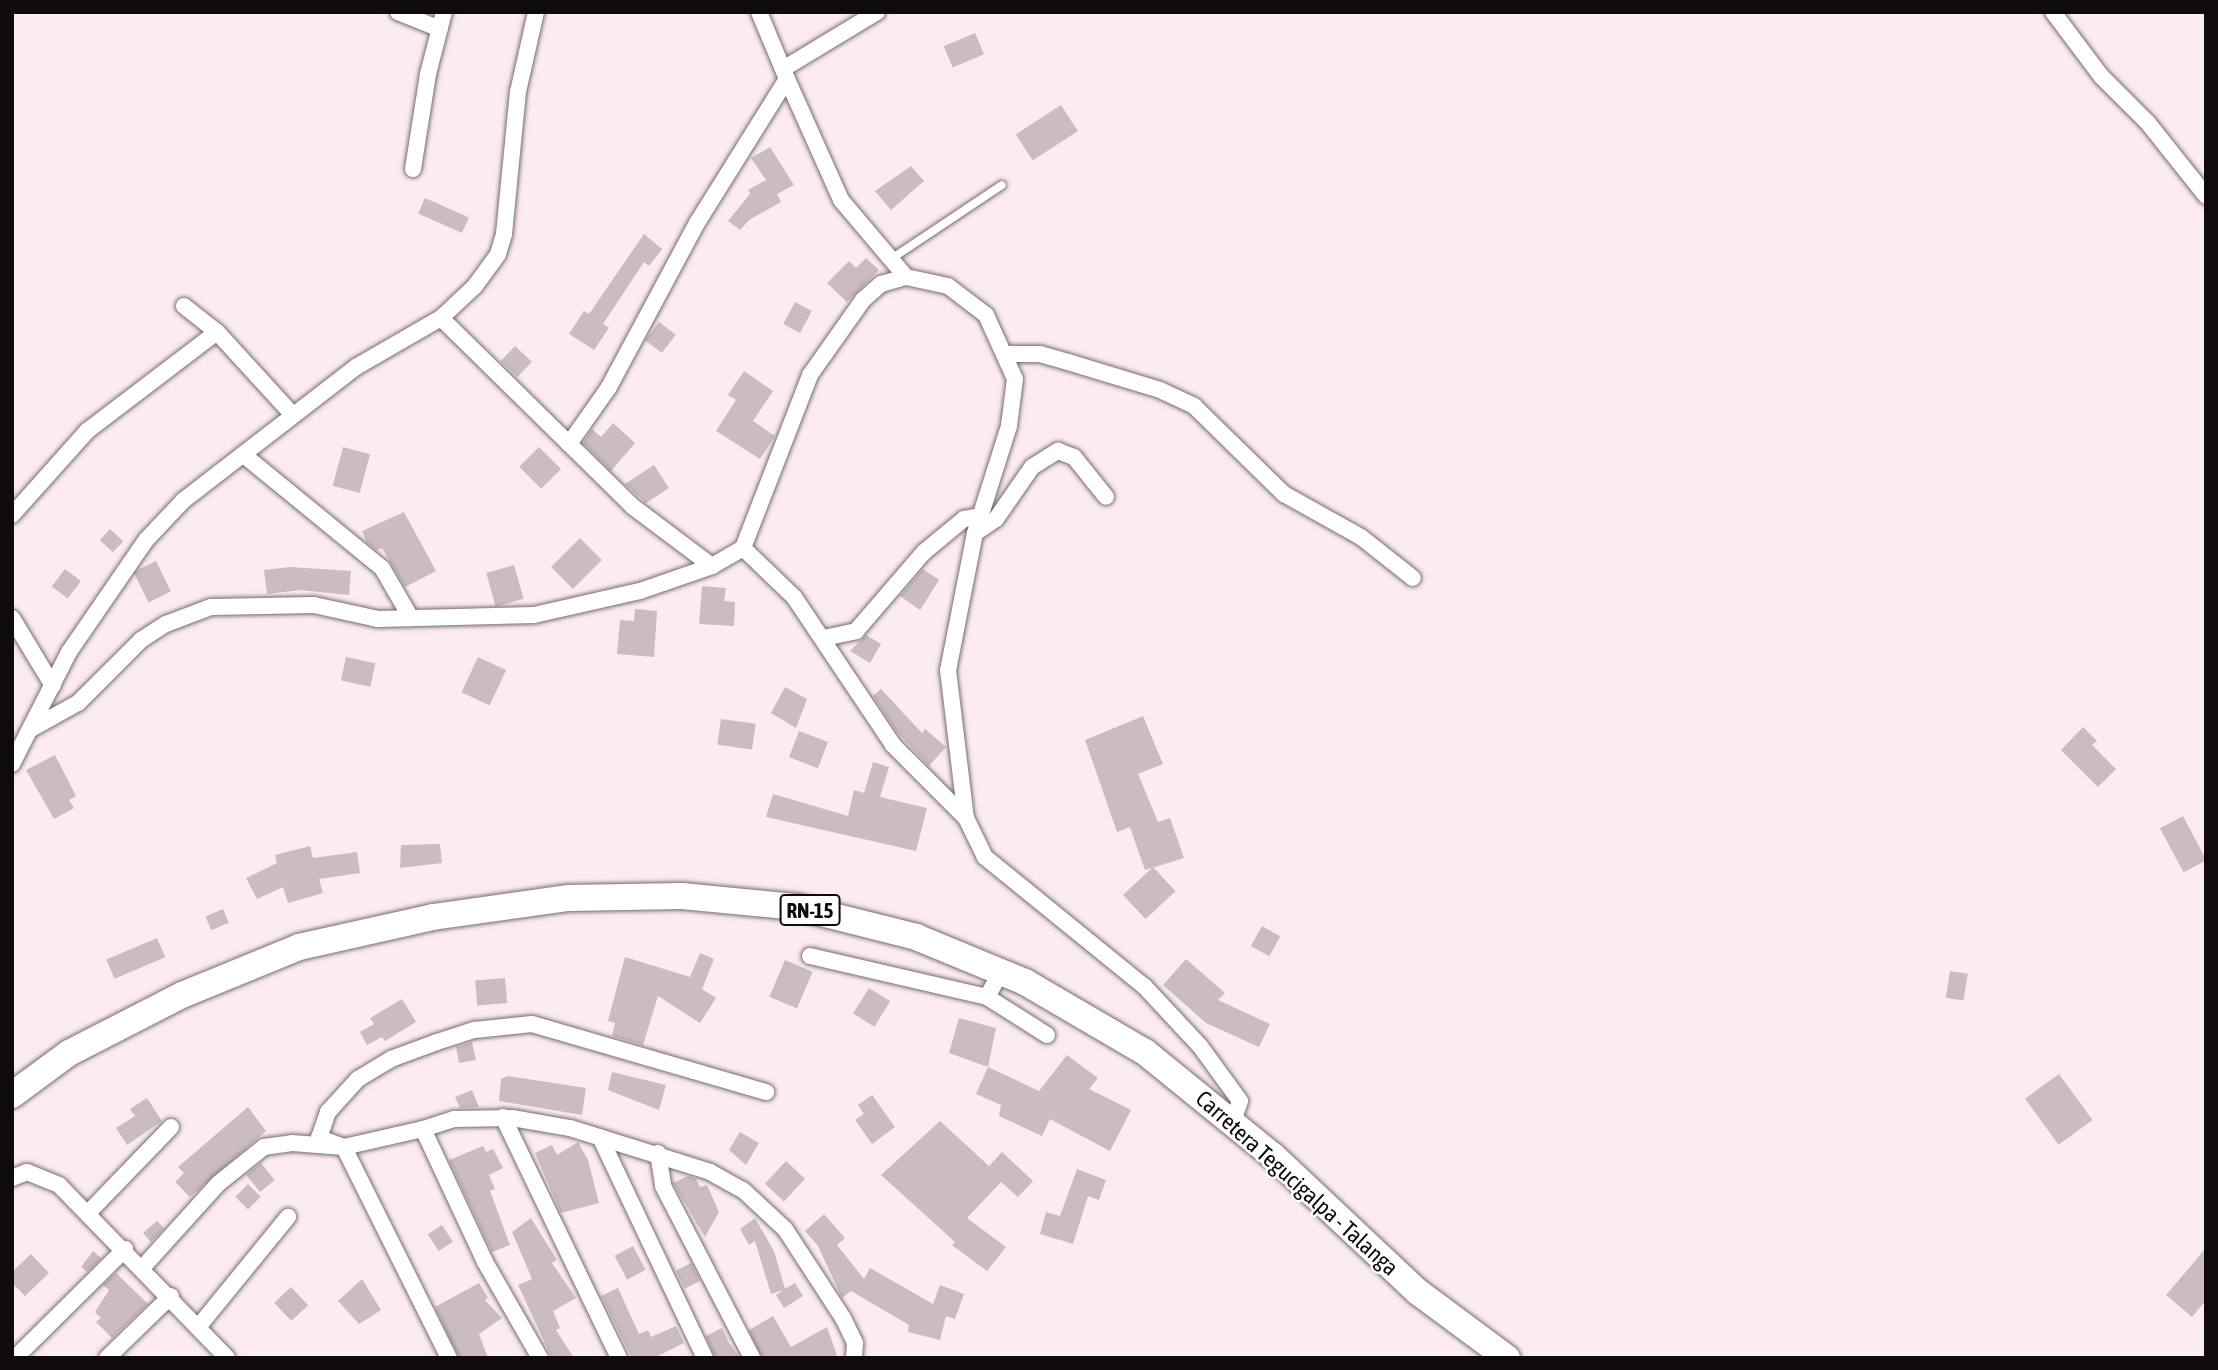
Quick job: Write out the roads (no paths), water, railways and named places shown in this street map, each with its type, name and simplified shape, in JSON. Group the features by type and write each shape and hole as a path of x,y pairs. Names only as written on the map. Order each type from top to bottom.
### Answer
{"main road":[{"name":"Carretera Tegucigalpa - Talanga","path":"12,1095 80,1047 181,995 299,947 433,917 569,898 682,896 797,906 916,937 1002,972 1145,1052 1233,1121 1418,1292 1507,1358"}],"street":[{"path":"398,12 440,29"},
{"path":"413,169 444,12"},
{"path":"759,12 841,200 906,276"},
{"path":"569,444 609,387 697,223 785,74 877,12"},
{"path":"2053,12 2101,76 2148,123 2206,196"},
{"path":"12,764 69,652 146,540 184,500 245,456 292,414 395,342 441,318 475,286 501,244 518,92 531,15"},
{"path":"31,729 78,703 141,640 166,624 202,609 267,603 314,605 378,619 551,612 640,591 712,566 743,548 810,375 863,300 881,284 906,276 948,286 972,301 996,331 1015,379 1014,402 975,533 948,679 967,818 985,857 1144,986 1200,1046 1240,1101 1233,1121"},
{"path":"184,306 217,332 292,414"},
{"path":"441,318 668,538 712,566"},
{"path":"12,515 97,423 217,332"},
{"path":"1007,354 1040,354 1160,390 1194,407 1284,494 1361,537 1413,578"},
{"path":"975,533 996,519 1038,461 1058,451 1074,457 1106,497"},
{"path":"245,456 382,568 411,618"},
{"path":"824,639 856,631 924,552 964,519 981,516"},
{"path":"743,548 775,575 824,639 853,692 893,745 967,818"},
{"path":"12,618 53,686"},
{"path":"810,956 987,997 1047,1035"},
{"path":"987,997 1002,972"},
{"path":"449,1358 344,1147 319,1138 320,1127 339,1096 358,1079 391,1059 437,1042 509,1024 532,1024 618,1046 766,1092"},
{"path":"143,1267 219,1183 264,1147 292,1143 344,1147 359,1140 423,1129 454,1119 503,1117 600,1137 658,1153 710,1172 767,1210 795,1243 843,1318 855,1343 854,1358"},
{"path":"503,1117 619,1358"},
{"path":"89,1212 171,1127"},
{"path":"423,1129 485,1262 540,1358"},
{"path":"600,1137 705,1358"},
{"path":"658,1153 663,1186 752,1358"},
{"path":"12,1178 27,1172 58,1185 89,1212 171,1296 199,1326 219,1355"},
{"path":"199,1326 288,1217"},
{"path":"15,1358 125,1249"},
{"path":"107,1358 171,1296"}],"lane":[{"path":"891,259 1002,186"}]}
